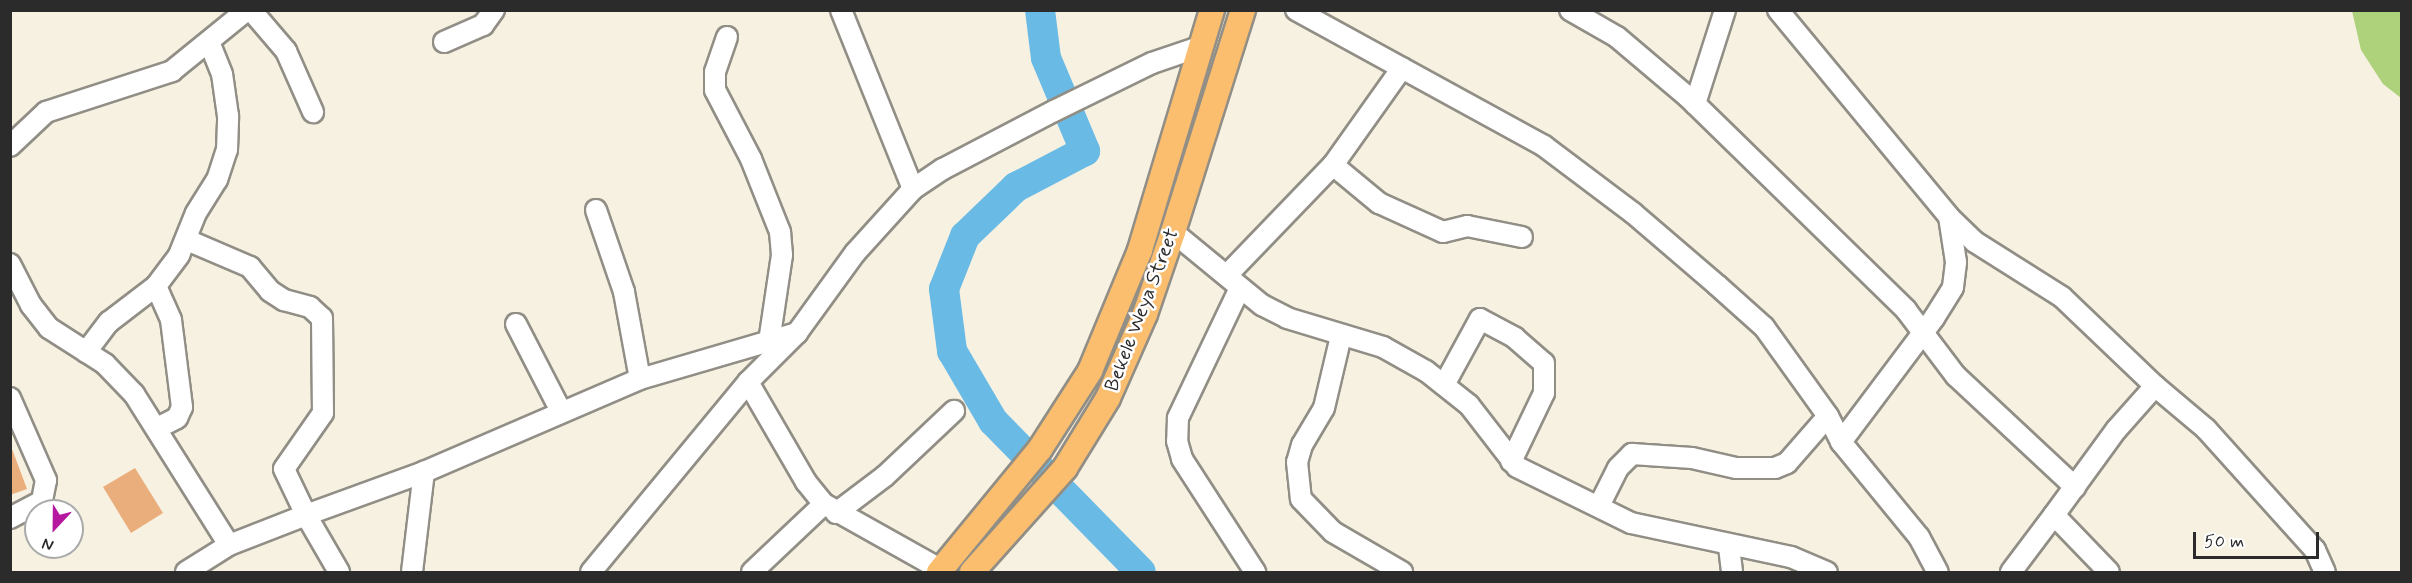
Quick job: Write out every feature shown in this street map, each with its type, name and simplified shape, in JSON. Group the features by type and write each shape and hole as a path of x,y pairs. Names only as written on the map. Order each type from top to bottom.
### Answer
{"main road":[{"path":"942,572 1033,457 1090,371 1123,297 1212,10"},
{"name":"Bekele Weya Street","path":"972,573 1058,477 1108,398 1145,314 1242,10"}],"street":[{"path":"10,146 46,112 162,75 249,10 286,51 313,112"},
{"path":"444,42 483,25 494,10"},
{"path":"841,10 913,189"},
{"path":"1296,10 1544,146 1633,213 1764,327 1828,416 1841,442 1898,508 1938,573"},
{"path":"1570,10 1617,37 1695,104 1906,310 1956,376 2075,487"},
{"path":"1695,104 1725,10"},
{"path":"1778,10 1949,217 1975,242 2062,297 2155,386 2206,429 2315,550 2325,573"},
{"path":"727,37 715,72 716,90 750,159 780,232 782,255 770,342"},
{"path":"86,351 109,322 156,286 187,240 196,213 217,180 227,150 222,74 209,42"},
{"path":"591,573 748,382 797,333 855,253 913,189 943,169 1152,63 1199,46"},
{"path":"1255,573 1182,459 1177,441 1178,418 1234,282 1333,165 1402,68"},
{"path":"1333,165 1379,202 1443,232 1467,226 1522,237"},
{"path":"596,210 624,292 640,379"},
{"path":"1841,442 1923,332 1953,286 1956,262 1949,217"},
{"path":"1173,232 1207,263 1287,318 1383,347 1444,386 1469,405 1511,462 1631,523 1729,547 1791,557 1827,573"},
{"path":"187,240 250,267 270,291 284,300 310,307 322,318 323,413 284,469 306,515 339,573"},
{"path":"10,264 31,305 49,328 105,364 134,394 229,545"},
{"path":"156,286 171,320 182,407 177,418 157,428"},
{"path":"1444,386 1480,319 1509,333 1544,363 1544,393 1511,462"},
{"path":"516,324 561,411"},
{"path":"186,573 229,545 424,472 561,411 640,379 797,333"},
{"path":"1341,336 1327,400 1297,462 1301,499 1333,532 1402,573"},
{"path":"748,382 806,482 830,509 942,572"},
{"path":"2011,573 2116,430 2155,386"},
{"path":"10,398 46,480 42,501 10,518"},
{"path":"752,573 830,509 885,476 954,411"},
{"path":"1599,506 1618,468 1632,453 1692,458 1736,468 1775,468 1787,463 1828,416"},
{"path":"412,573 424,472"},
{"path":"2054,515 2109,573"},
{"path":"1729,547 1732,573"}],"green space":[{"path":"2352,11 2401,11 2401,98 2383,84 2361,50"}],"building":[{"path":"12,449 27,489 10,495 10,450"},
{"path":"135,468 163,513 131,533 103,487"}],"waterway":[{"path":"1040,10 1046,58 1085,151 1016,187 965,236 944,289 952,351 993,421 1141,572"}]}
